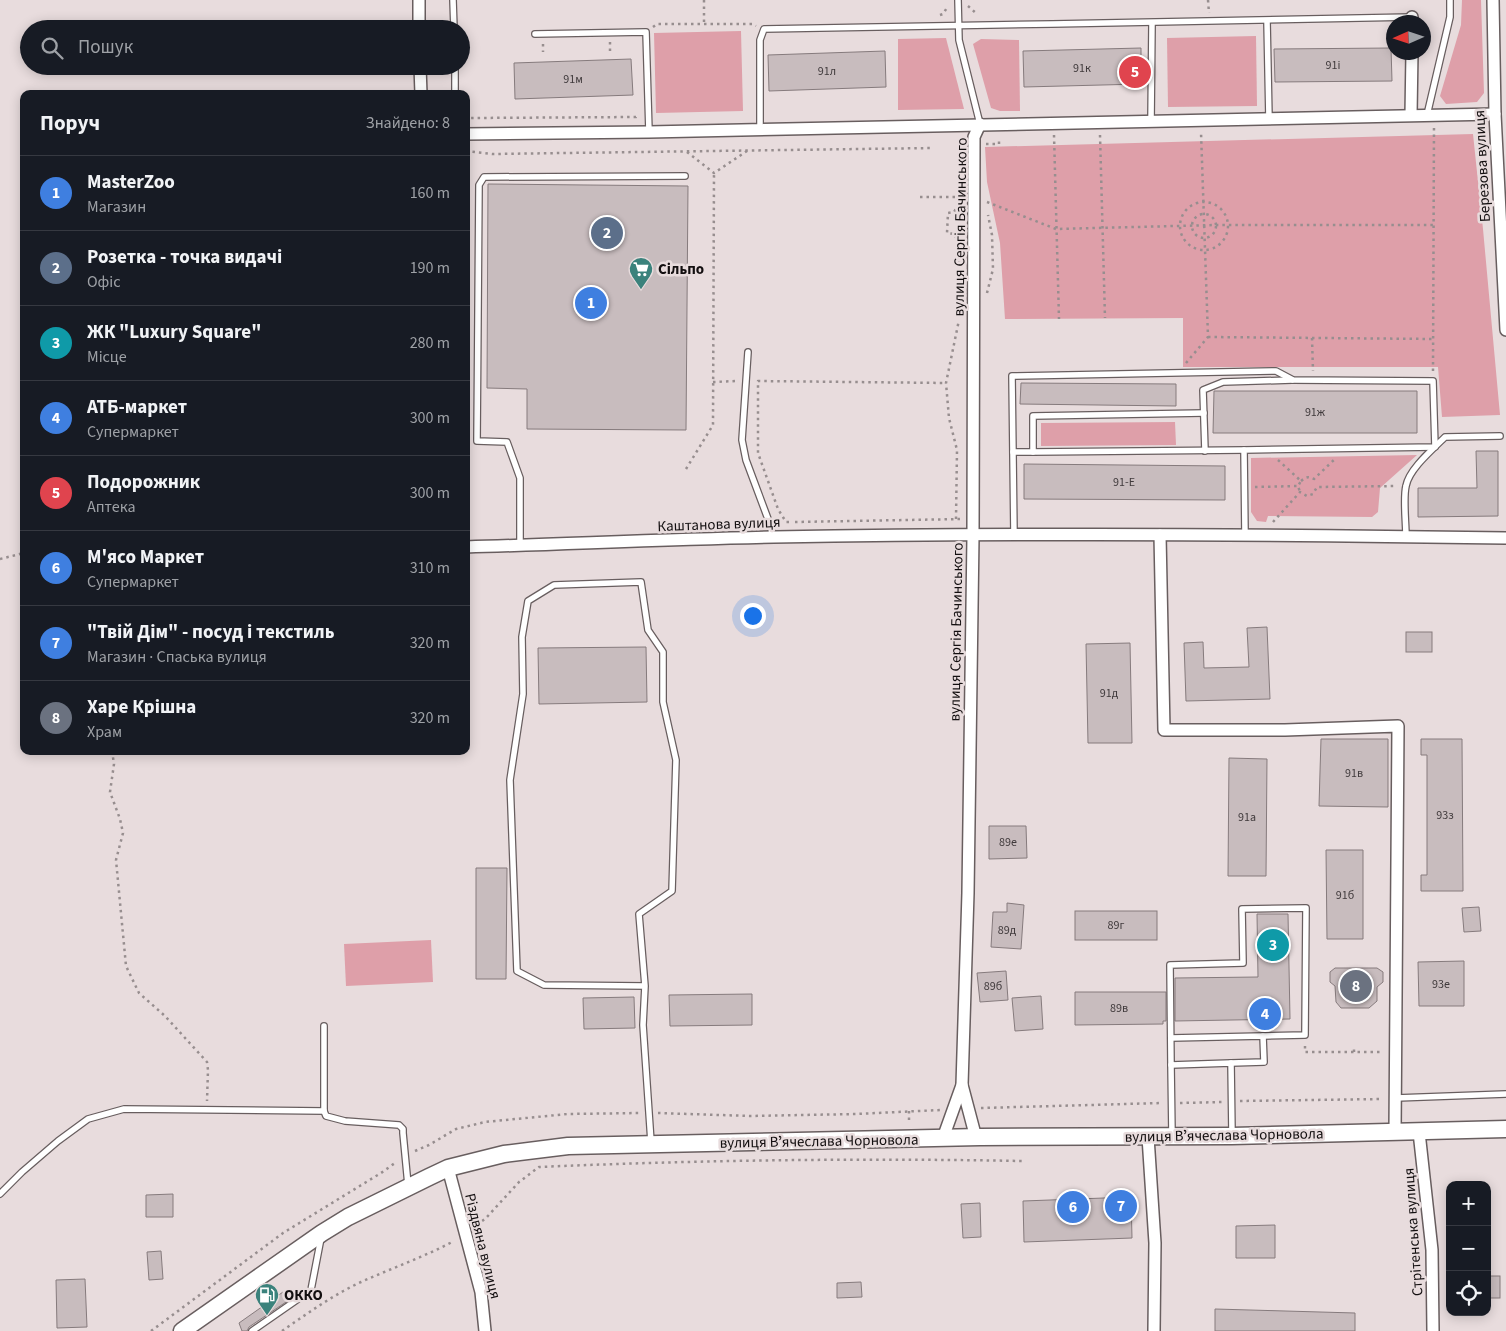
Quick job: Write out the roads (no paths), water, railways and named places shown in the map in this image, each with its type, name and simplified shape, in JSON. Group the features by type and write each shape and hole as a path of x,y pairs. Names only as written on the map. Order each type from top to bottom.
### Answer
{"main road":[{"name":"вулиця Вʼячеслава Чорновола","path":"182,1331 322,1233 348,1217 448,1168 504,1154 568,1146 943,1138 1232,1136 1506,1129"}],"street":[{"path":"419,0 419,20"},
{"name":"Березова вулиця","path":"1493,0 1495,114 1506,330"},
{"path":"1411,115 1412,60"},
{"path":"420,75 421,90"},
{"path":"470,134 649,132 1495,114"},
{"name":"вулиця Сергія Бачинського","path":"943,1138 962,1085 968,893 974,137 980,124"},
{"path":"1160,535 1164,730 1285,730 1398,726 1396,1132"},
{"name":"Каштанова вулиця","path":"470,547 772,537 1270,535 1506,538"},
{"path":"962,1085 976,1138"},
{"name":"Стрітенська вулиця","path":"1419,1132 1432,1250 1434,1331"},
{"path":"1148,1137 1155,1243 1154,1331"},
{"name":"Різдвяна вулиця","path":"448,1168 481,1292 485,1331"}],"lane":[{"path":"453,0 454,20"},
{"path":"958,0 958,40 980,124"},
{"path":"1431,115 1450,17 1450,0"},
{"path":"760,129 760,40 764,29 958,24 1386,20"},
{"path":"1266,21 1269,119"},
{"path":"1151,121 1152,23"},
{"path":"535,34 646,32 649,132"},
{"path":"455,75 455,90"},
{"path":"520,546 520,478 507,442 477,441 479,185 484,177 684,176"},
{"path":"748,352 742,440 746,460 772,527 772,537"},
{"path":"1014,536 1012,376 1276,371 1293,380"},
{"path":"1205,451 1203,390 1223,382 1293,380 1433,380 1435,447"},
{"path":"1033,452 1032,416 1204,413"},
{"path":"1406,537 1406,486 1410,475 1435,447 1445,437 1500,436"},
{"path":"1013,452 1435,447"},
{"path":"1244,450 1245,535"},
{"path":"645,986 544,985 517,971 510,780 523,694 522,637 528,601 554,585 640,582 648,630 663,652 663,702 676,760 672,892 639,914 645,986 643,1026 651,1144"},
{"path":"1171,1038 1305,1035 1306,908 1242,909 1243,963 1170,966 1172,1137"},
{"path":"324,1026 324,1112 326,1116 345,1121 399,1125 404,1133 408,1187"},
{"path":"1171,1065 1264,1062 1264,1036"},
{"path":"1231,1063 1232,1136"},
{"path":"1396,1098 1506,1094"},
{"path":"0,1194 58,1141 88,1119 124,1109 324,1112"},
{"path":"252,1331 311,1290 322,1233"}],"place":[{"name":"Подорожник","path":"1135,72"},
{"name":"Розетка - точка видачі","path":"607,233"},
{"name":"Сільпо","path":"641,290"},
{"name":"MasterZoo","path":"591,303"},
{"name":"ЖК \"Luxury Square\"","path":"1273,945"},
{"name":"Харе Крішна","path":"1356,986"},
{"name":"АТБ-маркет","path":"1265,1014"},
{"name":"\"Твій Дім\" - посуд і текстиль","path":"1121,1206"},
{"name":"М'ясо Маркет","path":"1073,1207"},
{"name":"ОККО","path":"267,1316"}]}
